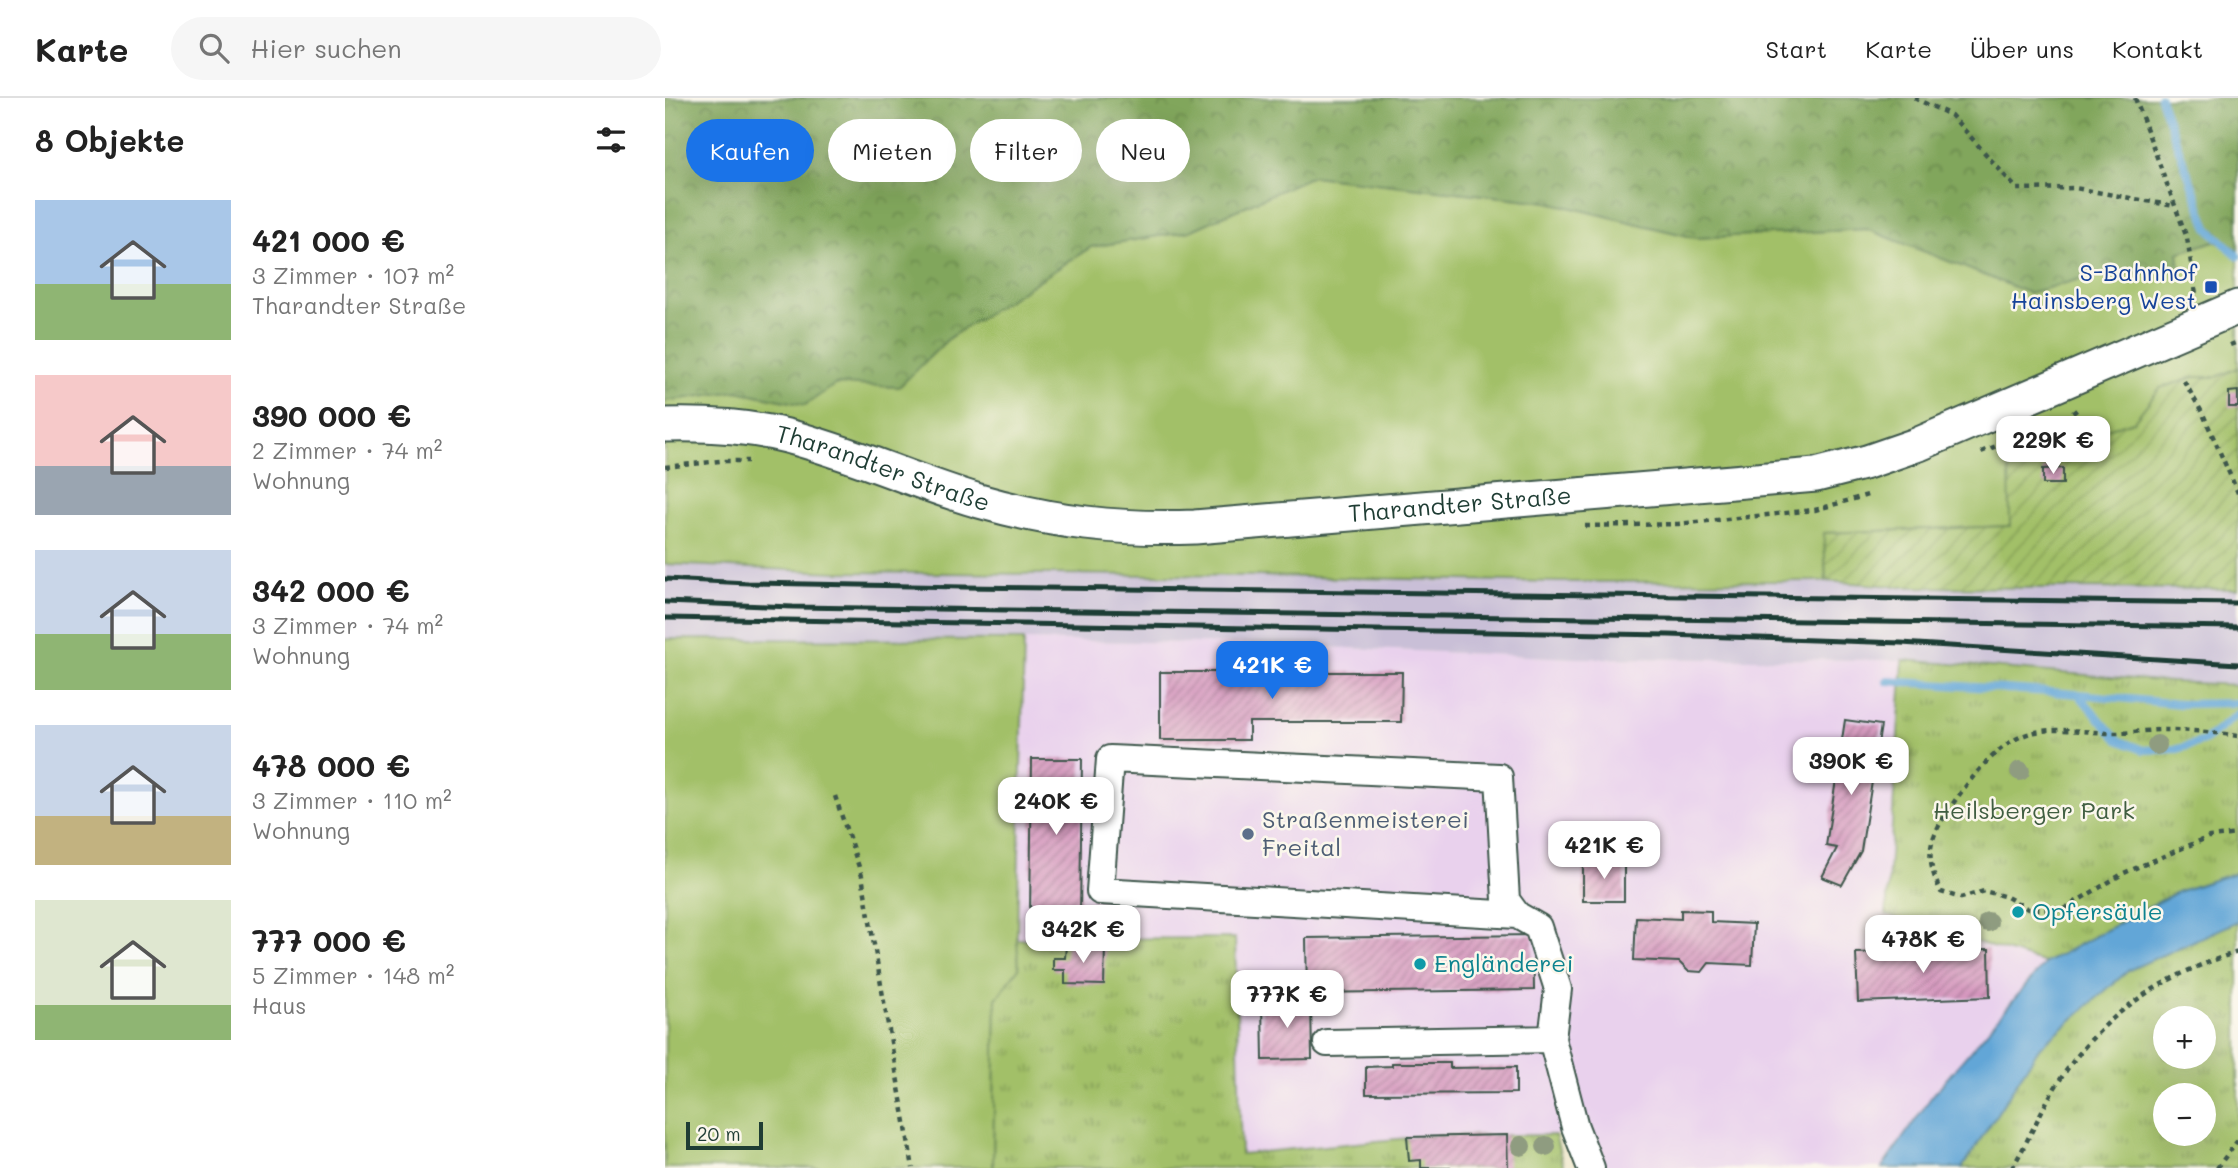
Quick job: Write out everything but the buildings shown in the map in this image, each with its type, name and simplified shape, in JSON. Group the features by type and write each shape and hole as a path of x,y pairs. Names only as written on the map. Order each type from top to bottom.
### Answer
{"main road":[{"name":"Tharandter Straße","path":"665,425 699,425 784,435 827,447 977,500 1053,520 1120,527 1195,527 1816,475 1867,462 1919,444 2238,307"}],"lane":[{"path":"1517,915 1100,891 1110,759 1499,777 1506,900 1517,915 1538,928 1558,989 1552,1039 1575,1127 1591,1168"},
{"path":"1327,1043 1552,1039"}],"path":[{"path":"1914,98 1951,115 2017,189 2075,188 2174,206"},
{"path":"2135,98 2187,238 2196,296"},
{"path":"2230,345 2238,342"},
{"path":"2184,381 2203,414 2238,493"},
{"path":"2238,736 2162,730 2117,733 2045,730 2023,735 2005,744 1963,789 1938,825 1929,853 1931,871 1941,892 1961,898 1984,891 2007,897 2028,909 2062,910 2124,873 2209,837 2238,834"},
{"path":"835,796 862,876 913,1168"},
{"path":"2012,1168 2051,1094 2093,1035 2149,990 2199,964 2238,952"},
{"path":"2217,1168 2238,1140"}],"shaded area":[{"path":"665,564 837,572 1561,582 1826,581 1907,587 2238,589 2238,685 1903,660 1577,658 1253,644 1024,640 665,639"},
{"path":"1024,640 1253,644 1577,658 1903,660 1886,915 2045,963 1932,1096 1882,1168 1604,1168 1586,1123 1555,1135 1429,1136 1240,1154 1234,939 1017,939"}],"green space":[{"path":"665,98 2238,98 2238,250 2214,241 2178,253 2180,268 2091,276 2029,293 1867,229 1696,238 1548,202 1312,176 1190,231 1091,247 949,338 899,387 836,384 805,405 737,391 665,401"},
{"path":"1312,176 1548,202 1696,238 1867,229 2029,293 2091,276 2180,268 2178,253 2214,241 2238,250 2238,368 2217,377 2195,377 2160,388 2134,421 2058,444 2010,526 1824,533 1826,581 1561,582 837,572 665,564 665,401 737,391 805,405 836,384 899,387 949,338 1091,247 1190,231"},
{"path":"2238,368 2238,589 1907,587 1826,581 1824,533 2010,526 2009,458 2134,421 2160,388 2195,377 2217,377"},
{"path":"665,639 1024,640 1017,939 1019,968 996,999 993,1168 665,1168"},
{"name":"Heilsberger Park","path":"1903,660 2238,685 2238,872 2177,892 2045,963 1886,915"},
{"path":"2238,921 2238,1168 1962,1168 2039,1048 2129,970"},
{"path":"1235,938 1241,1154 1429,1136 1555,1135 1564,1168 993,1168 996,999 1019,968 1017,939"}],"water":[{"path":"2238,872 2238,921 2129,970 2039,1048 1962,1168 1882,1168 1932,1096 2045,963 2177,892"}],"waterway":[{"path":"2160,98 2208,228 2238,256"},
{"path":"1887,681 2180,704 2238,703"},
{"path":"2078,694 2118,740 2143,750 2178,749 2204,741 2238,714"}],"railway":[{"path":"665,579 963,587 2238,603"},
{"path":"665,602 793,607 2238,627"},
{"path":"665,618 1669,635 1901,643 2238,664"}],"place":[{"name":"S-Bahnhof Hainsberg West","path":"2211,287"},
{"name":"Straßenmeisterei Freital","path":"1248,834"},
{"name":"Opfersäule","path":"2018,912"},
{"name":"Engländerei","path":"1420,964"}]}
